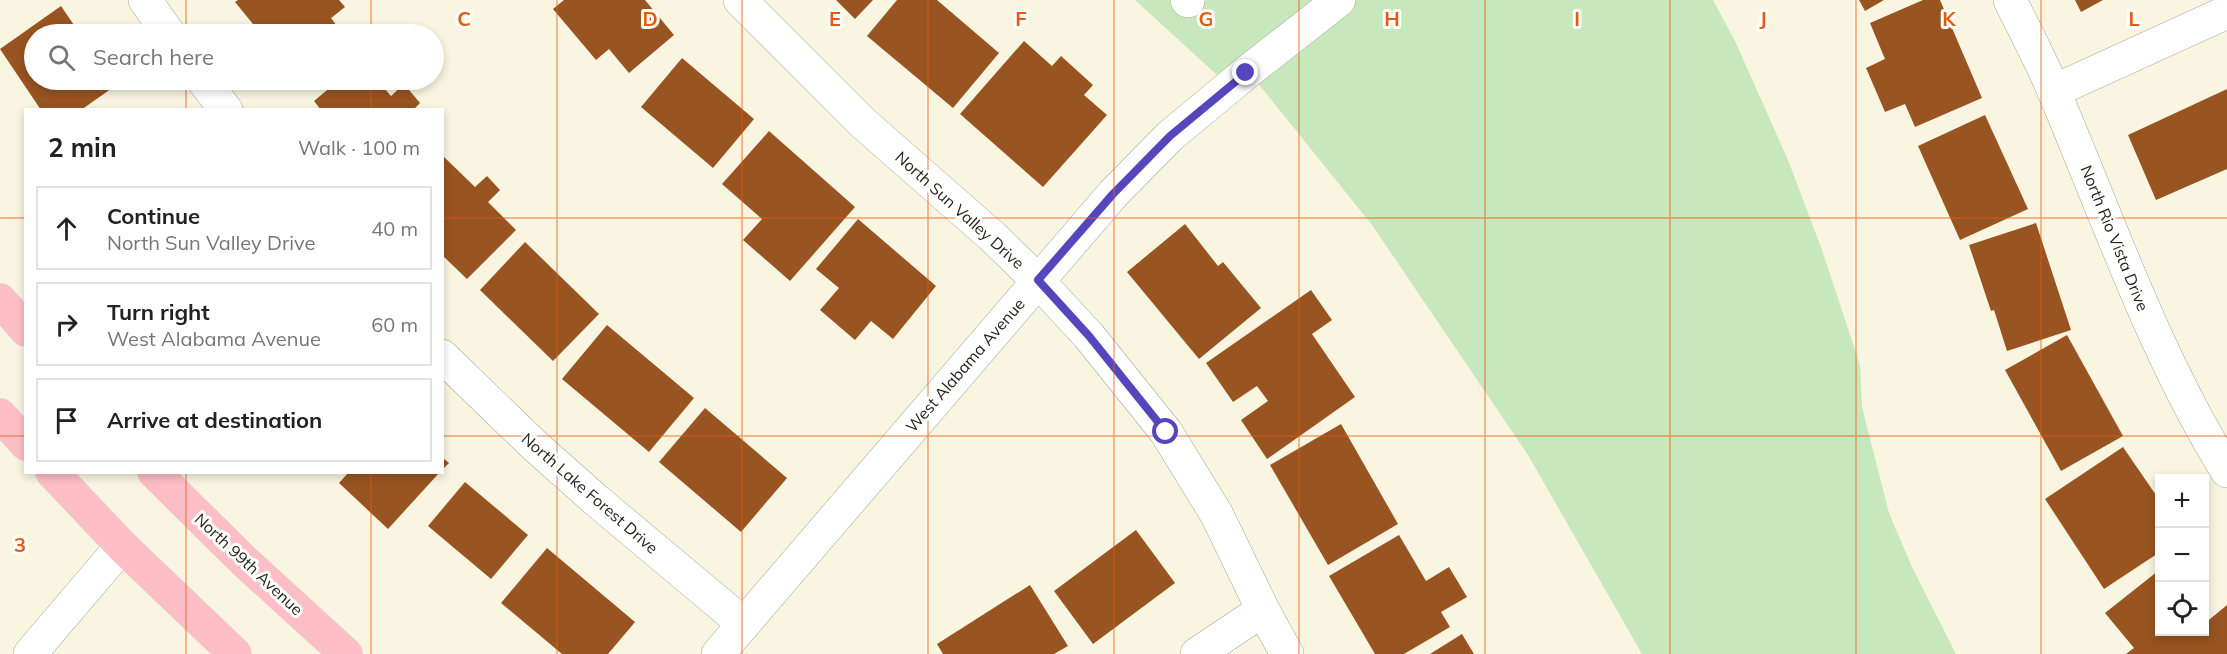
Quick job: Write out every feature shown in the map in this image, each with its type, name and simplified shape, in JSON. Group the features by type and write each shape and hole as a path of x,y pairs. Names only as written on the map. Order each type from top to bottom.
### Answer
{"main road":[{"path":"0,300 24,328"},
{"path":"0,415 24,442"},
{"path":"54,474 122,546 235,654"},
{"name":"North 99th Avenue","path":"156,474 244,561 345,654"}],"street":[{"path":"145,0 162,24"},
{"name":"North Sun Valley Drive","path":"740,0 863,123 993,237 1038,280 1089,336 1166,432 1218,515 1263,610 1287,654"},
{"name":"West Alabama Avenue","path":"718,654 1113,194 1170,136 1339,0"},
{"name":"North Rio Vista Drive","path":"2010,0 2054,91 2155,336 2183,393 2227,471"},
{"path":"2054,91 2227,12"},
{"path":"211,90 224,108"},
{"name":"North Lake Forest Drive","path":"444,358 581,487 744,624"},
{"path":"30,654 122,546"},
{"path":"1197,654 1263,610"}],"green space":[{"path":"1135,0 1713,0 1735,41 1788,160 1822,250 1860,365 1862,407 1889,513 1912,567 1956,654 1642,654 1528,455 1372,225 1248,71 1229,86"}],"building":[{"path":"238,0 339,0 345,7 331,18 336,24 253,24 235,2"},
{"path":"564,0 645,0 674,35 629,73 609,49 596,60 553,9"},
{"path":"836,0 873,0 855,19"},
{"path":"897,0 937,0 999,53 953,108 867,36"},
{"path":"1859,0 1884,0 1865,11"},
{"path":"1923,0 1940,0 1982,98 1915,127 1905,104 1885,112 1866,68 1885,59 1870,23"},
{"path":"2075,0 2103,0 2081,12"},
{"path":"61,6 73,24 35,24"},
{"path":"24,32 24,85 0,49"},
{"path":"1024,41 1052,66 1061,56 1093,85 1084,95 1107,115 1043,187 960,114"},
{"path":"682,58 754,119 713,168 641,107"},
{"path":"2227,89 2227,169 2156,200 2128,135"},
{"path":"28,90 109,90 84,108 40,108"},
{"path":"327,90 386,90 391,96 398,90 409,90 420,103 415,108 319,108 314,101"},
{"path":"1985,115 2028,209 1960,240 1918,146"},
{"path":"769,131 855,207 790,281 743,240 762,219 722,184"},
{"path":"444,157 475,187 487,176 500,190 488,202 516,230 467,279 444,257"},
{"path":"858,219 936,286 893,339 871,321 855,340 820,310 839,288 816,269"},
{"path":"2036,223 2071,330 2007,351 1969,245"},
{"path":"1185,224 1218,266 1223,262 1261,308 1199,359 1127,272"},
{"path":"525,242 599,314 553,361 480,290"},
{"path":"1311,290 1332,320 1312,334 1355,397 1267,459 1241,420 1268,401 1257,386 1233,402 1206,363"},
{"path":"607,325 694,398 649,452 562,379"},
{"path":"2067,335 2123,436 2061,471 2005,370"},
{"path":"705,408 787,478 741,532 659,462"},
{"path":"1341,424 1398,524 1328,565 1270,465"},
{"path":"2123,447 2155,494 2155,555 2104,589 2045,499"},
{"path":"444,459 449,463 444,468"},
{"path":"347,474 438,474 388,529 339,483"},
{"path":"465,482 528,535 491,579 428,526"},
{"path":"1136,530 1175,583 1093,644 1054,591"},
{"path":"1399,535 1426,581 1449,567 1467,597 1441,612 1450,627 1404,654 1375,654 1329,576"},
{"path":"547,548 635,622 608,654 562,654 501,603"},
{"path":"2155,573 2155,636 2209,636 2209,620 2227,605 2227,654 2126,654 2134,648 2105,613"},
{"path":"1030,585 1068,646 1054,654 943,654 937,644"},
{"path":"1462,634 1474,654 1430,654"}],"route":[{"path":"1166,432 1089,336 1038,280 1113,194 1170,136 1246,73"}]}
